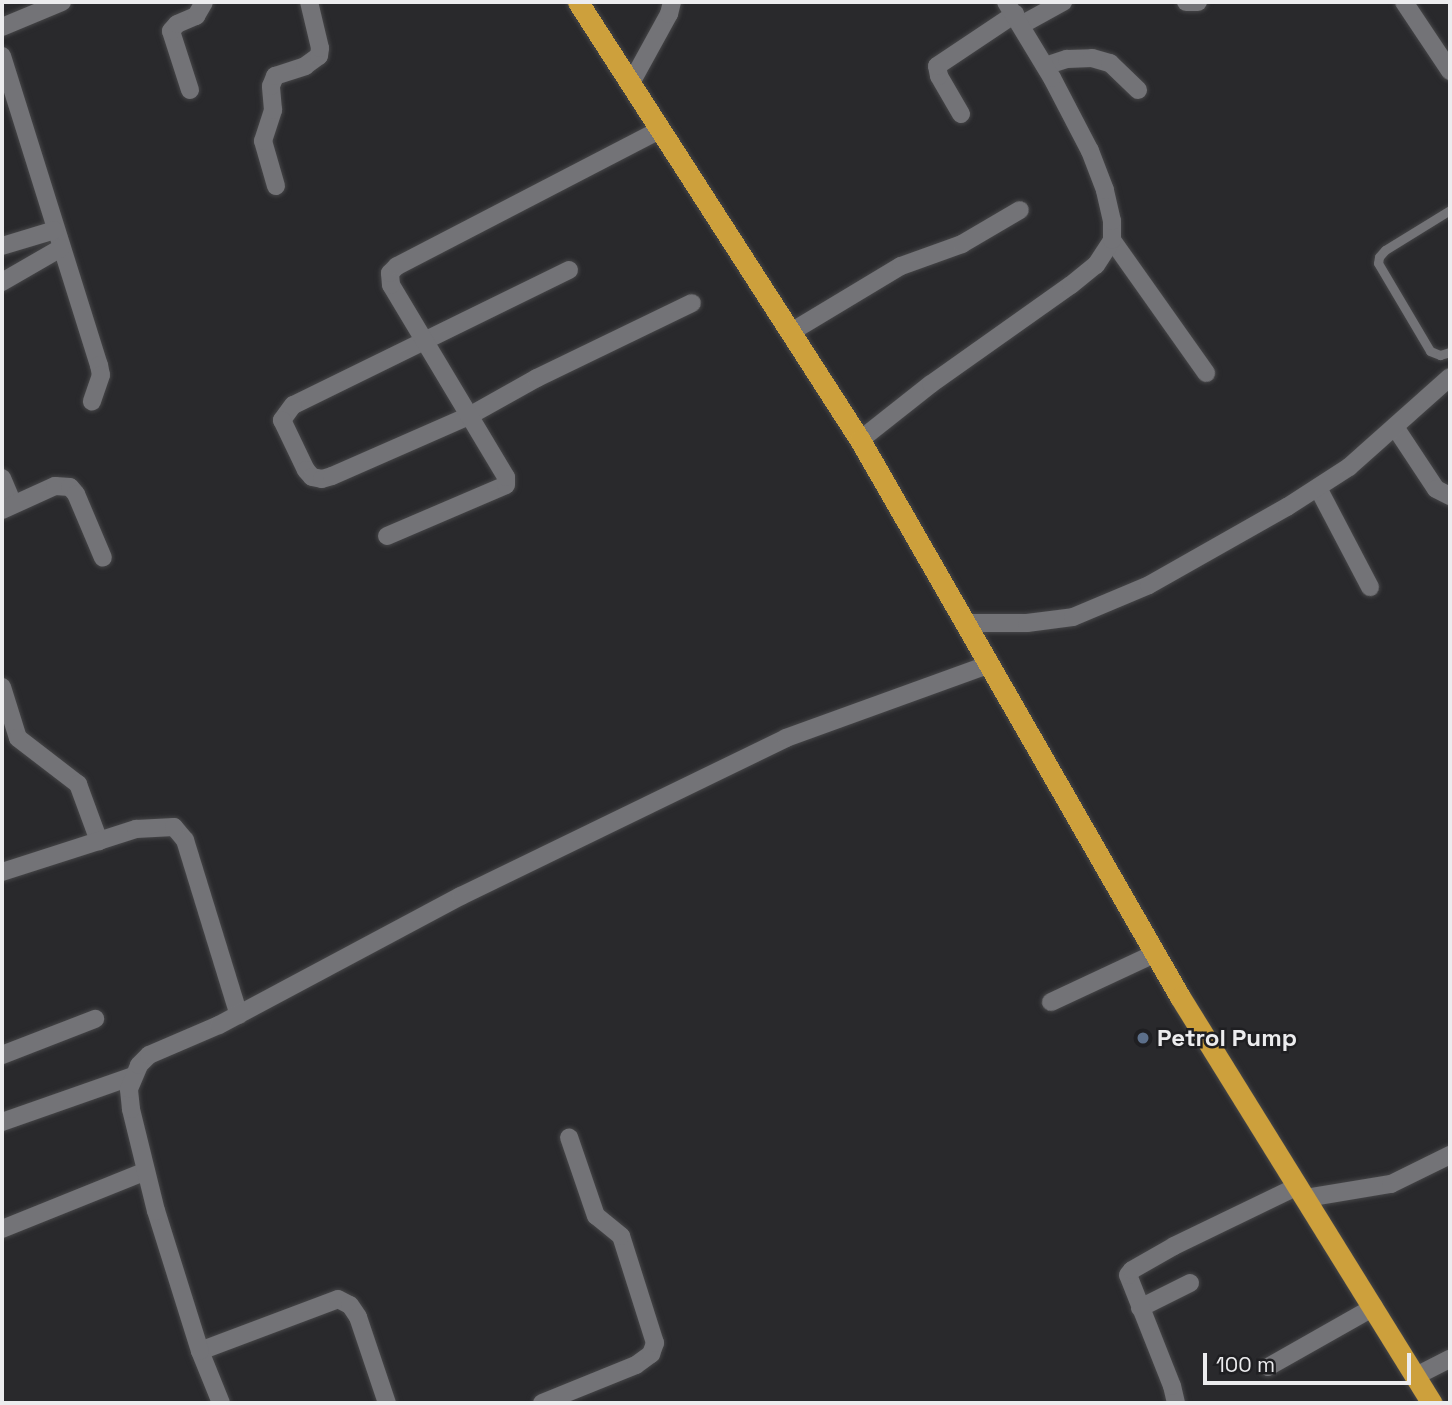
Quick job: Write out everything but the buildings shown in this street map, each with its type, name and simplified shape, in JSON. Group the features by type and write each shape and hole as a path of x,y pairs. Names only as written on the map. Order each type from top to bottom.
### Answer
{"highway":[{"path":"578,2 860,440 1154,954 1432,1403"}],"street":[{"path":"2,27 61,2"},
{"path":"190,90 171,31 177,24 196,16 204,2"},
{"path":"276,186 263,141 273,110 271,86 275,76 305,66 318,56 320,48 309,2"},
{"path":"631,83 669,14 672,2"},
{"path":"961,114 939,76 937,66 1014,13 1063,2"},
{"path":"1186,2 1198,2"},
{"path":"1404,2 1450,71"},
{"path":"860,440 931,384 1097,265 1112,240 1112,221 1105,190 1090,151 1014,13"},
{"path":"2,56 99,365 101,375 92,401"},
{"path":"1045,66 1067,59 1092,58 1110,63 1138,90"},
{"path":"387,536 506,485 506,477 391,285 390,273 397,266 661,130"},
{"path":"791,332 901,266 962,244 1020,210"},
{"path":"2,246 55,230"},
{"path":"1112,240 1206,373"},
{"path":"2,282 61,248"},
{"path":"569,270 302,400 284,413 284,428 306,470 312,477 322,479 332,476 469,416 537,378 692,303"},
{"path":"967,623 1027,623 1073,617 1161,579 1318,488 1349,467 1450,377"},
{"path":"1395,426 1436,489 1450,496"},
{"path":"2,478 7,507 55,486 70,487 76,494 103,558"},
{"path":"1318,488 1370,587"},
{"path":"221,1403 200,1351 146,1171 131,1109 129,1089 133,1076 149,1055 239,1015 461,896 786,738 990,664"},
{"path":"2,687 18,738 79,785 99,841"},
{"path":"2,872 159,825 174,827 181,832 239,1015"},
{"path":"1051,1002 1154,954"},
{"path":"2,1055 95,1019"},
{"path":"2,1122 133,1076"},
{"path":"542,1403 636,1365 651,1354 655,1343 621,1236 596,1216 569,1137"},
{"path":"1176,1403 1172,1386 1128,1281 1132,1270 1302,1192 1381,1187 1450,1155"},
{"path":"2,1228 146,1171"},
{"path":"1140,1308 1190,1283"},
{"path":"200,1351 338,1299 350,1305 358,1317 387,1403"},
{"path":"1268,1367 1374,1307"},
{"path":"1416,1376 1450,1359"}],"lane":[{"path":"1450,210 1385,250 1378,263 1430,351 1440,355 1450,352"}],"place":[{"name":"Petrol Pump","path":"1143,1038"}]}
